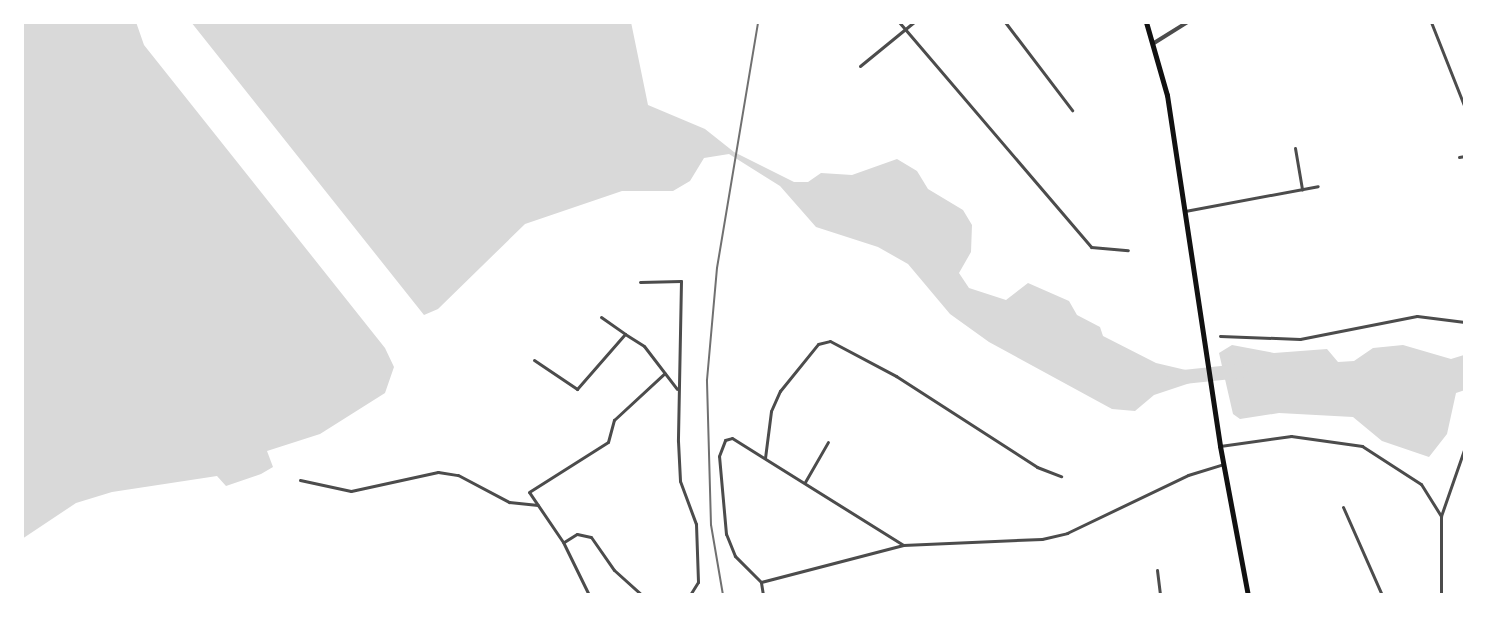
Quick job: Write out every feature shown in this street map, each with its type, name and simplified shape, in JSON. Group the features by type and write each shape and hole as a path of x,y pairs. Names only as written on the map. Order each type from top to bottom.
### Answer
{"main road":[{"path":"1146,22 1154,43 1185,211 1216,425 1248,595"}],"street":[{"path":"899,22 1091,247 1128,250"},
{"path":"860,66 914,22"},
{"path":"1005,22 1072,110"},
{"path":"1154,43 1187,22"},
{"path":"1431,22 1465,108"},
{"path":"1295,148 1302,189"},
{"path":"1459,157 1465,156"},
{"path":"1185,211 1318,186"},
{"path":"640,282 681,281 677,389 680,481 697,537 698,582 690,595"},
{"path":"1220,336 1300,339 1417,316 1465,322"},
{"path":"601,317 644,346 677,389"},
{"path":"534,360 577,389 625,334"},
{"path":"765,458 771,411 780,391 818,344 830,341 896,376 1037,467 1061,476"},
{"path":"586,594 563,542 529,492 608,442 614,420 665,373"},
{"path":"1220,446 1291,436 1362,446 1421,484 1441,516"},
{"path":"763,595 761,582 735,556 726,534 719,456 720,446 732,438 903,545"},
{"path":"805,482 828,442"},
{"path":"1441,595 1441,516 1465,447"},
{"path":"761,582 903,545 1055,536 1188,475 1223,464"},
{"path":"300,480 351,491 438,472 468,479 509,502 538,505"},
{"path":"1343,507 1382,595"},
{"path":"563,542 577,534 591,537 614,570 642,595"},
{"path":"1157,570 1160,595"}],"shaded area":[{"path":"22,22 136,22 144,45 385,348 394,367 385,393 320,434 267,451 273,467 261,474 226,486 217,476 112,492 76,503 22,539"},
{"path":"191,22 631,22 648,105 705,129 734,152 794,182 808,182 821,173 852,175 897,159 917,171 928,189 963,210 972,225 971,252 959,273 969,288 1006,300 1028,283 1069,301 1077,315 1100,327 1103,336 1156,363 1190,371 1193,382 1154,395 1135,411 1112,409 989,342 950,314 908,264 878,247 816,227 780,186 729,154 704,158 690,181 673,191 622,191 525,224 438,309 424,315"},
{"path":"1232,345 1274,353 1327,349 1338,362 1354,361 1373,348 1403,345 1451,359 1464,355 1465,390 1456,393 1447,434 1429,457 1382,441 1353,417 1279,413 1240,419 1233,414 1219,353"}],"waterway":[{"path":"1174,378 1241,371"}],"railway":[{"path":"723,595 711,525 707,380 717,268 758,22"}]}
